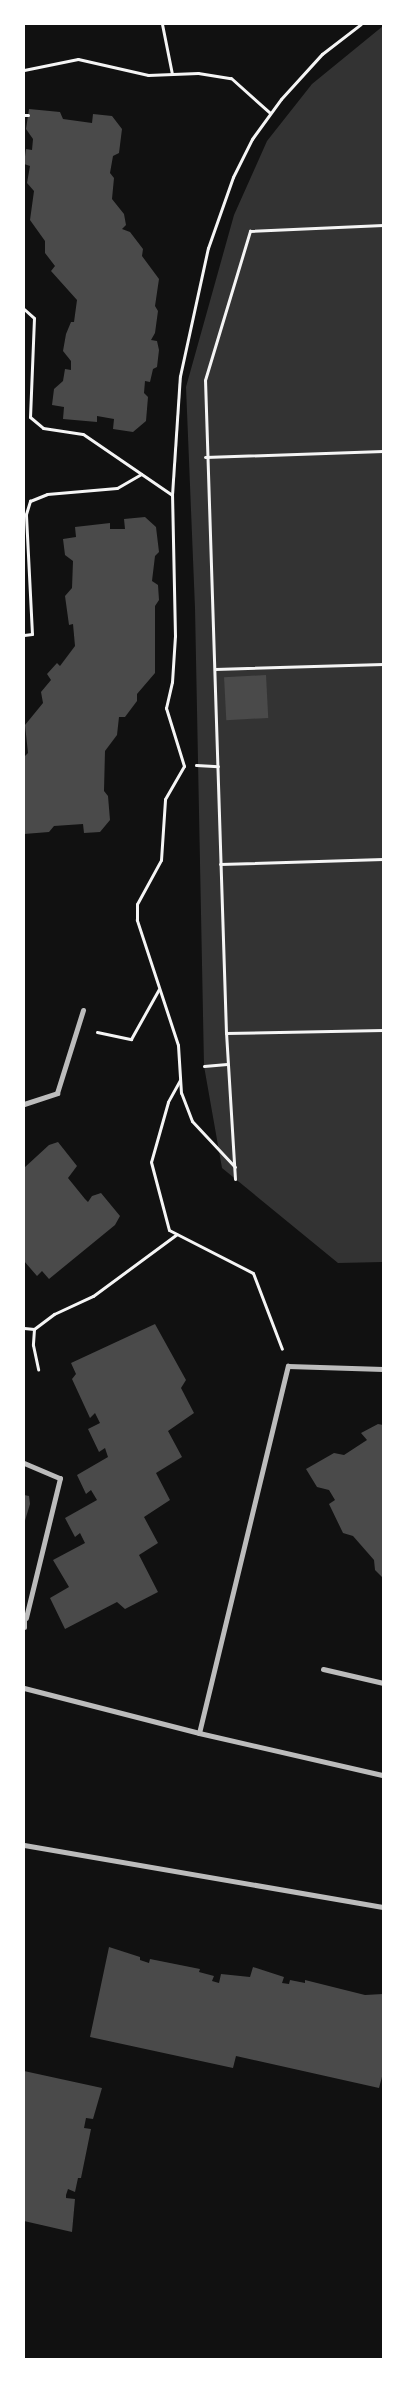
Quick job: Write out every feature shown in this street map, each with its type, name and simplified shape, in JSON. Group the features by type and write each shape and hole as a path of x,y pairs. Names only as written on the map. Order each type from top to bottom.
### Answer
{"street":[{"path":"24,1104 58,1093 83,1010"},
{"path":"199,1733 288,1366 383,1369"},
{"path":"24,1463 60,1478 24,1627"},
{"path":"323,1669 383,1683"},
{"path":"24,1688 199,1733 383,1774"},
{"path":"24,1844 383,1907"}],"path":[{"path":"162,24 172,74"},
{"path":"234,1167 192,1121 182,1093 178,1045 137,920 137,904 160,860 165,799 184,766 166,708 175,636 172,495 180,376 208,248 233,176 252,139 270,113 322,54 361,24"},
{"path":"24,70 78,59 148,75 198,73 231,78 270,113"},
{"path":"235,1179 227,1064 215,670 205,457 205,380 250,231 383,225"},
{"path":"24,308 34,318 30,417 43,428 83,434 172,495"},
{"path":"205,457 383,451"},
{"path":"24,636 32,634 26,514 30,501 47,494 117,488 141,474"},
{"path":"215,670 383,664"},
{"path":"196,765 218,766"},
{"path":"220,864 383,859"},
{"path":"77,1029 131,1039 159,988"},
{"path":"226,1033 383,1030"},
{"path":"204,1066 227,1064"},
{"path":"181,1080 168,1102 151,1162 169,1230 253,1273 288,1366"},
{"path":"24,1328 34,1329 54,1314 93,1296 177,1234"},
{"path":"34,1329 33,1345 38,1369"}],"shaded area":[{"path":"383,26 383,1262 338,1263 222,1168 204,1066 195,608 186,387 234,215 267,141 312,84"}],"building":[{"path":"29,109 60,112 63,119 92,123 93,114 112,116 122,129 119,153 113,156 110,173 114,178 112,199 124,214 126,225 122,229 130,232 143,249 142,256 159,279 155,306 158,311 155,333 151,340 157,341 159,350 157,367 153,369 150,382 145,381 144,393 148,397 146,421 133,432 113,429 114,419 97,416 97,422 63,419 64,407 52,405 54,389 63,381 65,369 71,370 71,361 63,351 66,334 71,322 74,322 77,300 51,271 55,266 45,253 45,241 30,220 34,191 27,183 30,166 24,164 26,149 32,150 33,139 26,129"},
{"path":"145,517 156,527 159,552 155,556 152,581 158,585 159,600 155,606 155,673 137,694 137,701 125,717 119,717 117,735 105,751 104,791 108,796 110,820 100,832 84,833 83,824 54,826 49,832 24,834 24,757 28,753 25,725 43,703 41,692 51,680 47,674 57,663 60,666 75,646 73,624 69,625 65,596 72,588 73,561 65,555 63,539 76,537 75,527 110,523 110,529 125,529 124,519"},
{"path":"266,675 268,718 226,720 224,677"},
{"path":"58,1142 77,1166 68,1178 85,1199 88,1202 92,1196 101,1193 120,1216 115,1225 49,1279 42,1271 37,1276 24,1261 24,1168 49,1145"},
{"path":"155,1324 186,1380 181,1388 194,1413 168,1431 182,1457 156,1473 170,1500 144,1517 158,1543 139,1555 158,1592 125,1609 117,1602 65,1629 50,1598 69,1587 53,1560 85,1543 80,1533 75,1537 65,1518 97,1500 91,1490 86,1494 77,1475 108,1457 105,1448 99,1452 88,1429 100,1423 95,1413 90,1418 72,1379 76,1374 71,1363"},
{"path":"378,1424 383,1425 383,1578 375,1570 374,1560 353,1536 343,1533 329,1504 335,1500 329,1490 317,1487 306,1469 334,1453 344,1455 367,1440 361,1433"},
{"path":"24,1495 29,1496 30,1504 24,1524"},
{"path":"109,1947 140,1957 140,1960 149,1963 150,1959 200,1969 199,1972 214,1976 212,1981 219,1983 221,1974 250,1977 253,1967 284,1977 282,1983 289,1984 290,1980 305,1983 305,1980 365,1995 383,1994 383,2073 379,2088 236,2056 233,2068 90,2037"},
{"path":"24,2071 102,2088 93,2119 86,2118 84,2128 91,2129 81,2178 78,2178 75,2192 68,2189 66,2195 66,2198 75,2199 72,2232 24,2221"}]}
